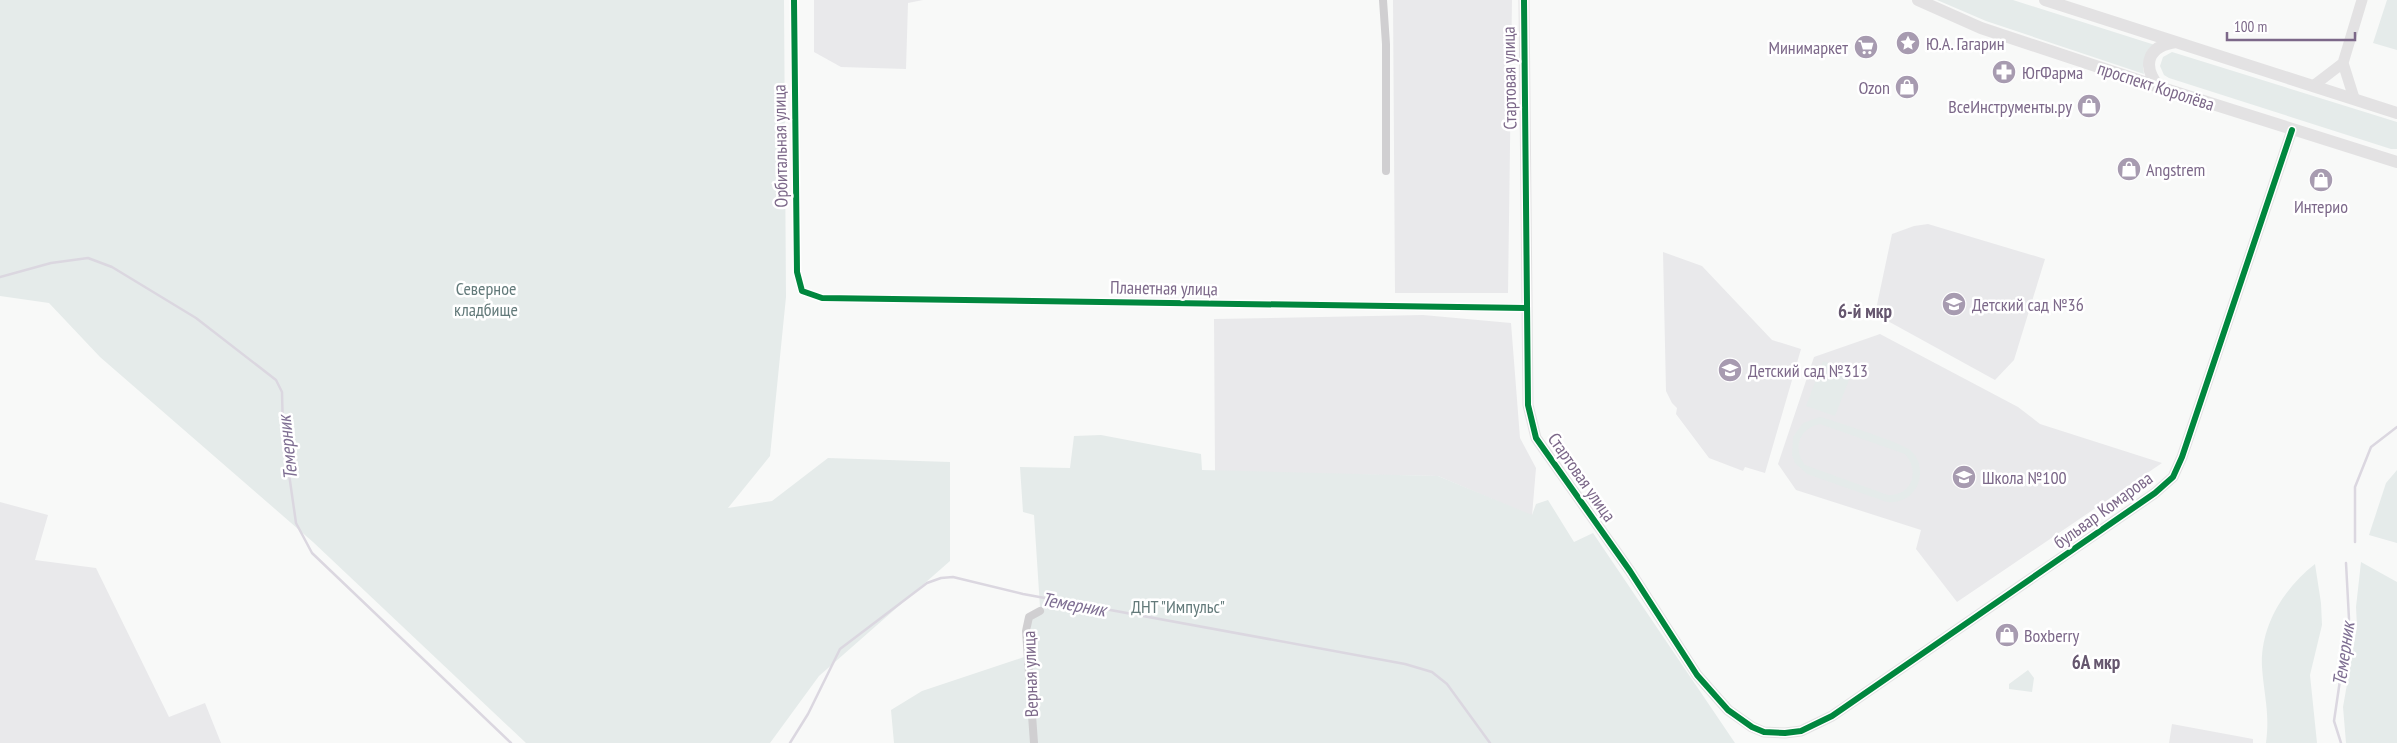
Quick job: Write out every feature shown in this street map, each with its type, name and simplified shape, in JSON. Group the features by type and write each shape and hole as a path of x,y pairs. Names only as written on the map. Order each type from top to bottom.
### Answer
{"main road":[{"name":"проспект Королёва","path":"1918,0 1981,28 2292,130 2393,159"},
{"path":"2045,0 2397,113"},
{"path":"2159,87 2152,78 2149,69 2150,58 2156,49 2164,44 2176,42"}],"street":[{"name":"Орбитальная улица","path":"794,0 797,272 802,291"},
{"path":"1382,0 1386,44 1386,171"},
{"name":"Стартовая улица","path":"1524,0 1528,405 1536,438 1630,571 1705,686 1741,721 1764,732"},
{"path":"2354,98 2343,63 2362,0"},
{"path":"2313,86 2343,63"},
{"name":"бульвар Комарова","path":"1764,732 1784,733 1801,730 1832,716 2149,498 2173,477 2182,457 2292,130"},
{"name":"Планетная улица","path":"802,291 822,298 1527,308"},
{"name":"Верная улица","path":"1034,743 1026,631 1030,617 1040,611"}],"shaded area":[{"path":"814,0 923,0 908,3 906,69 841,67 814,52"},
{"path":"1393,0 1512,0 1508,293 1395,293"},
{"name":"Детский сад №36","path":"1928,224 2045,259 2014,360 1995,380 1875,314 1892,234 1914,226"},
{"name":"Детский сад №313","path":"1663,252 1702,266 1772,340 1801,349 1765,473 1745,467 1743,471 1709,458 1676,414 1677,408 1666,391"},
{"path":"1423,315 1511,323 1520,438 1536,468 1532,516 1438,476 1215,472 1214,319"},
{"name":"Школа №100","path":"1880,334 2018,407 2040,424 2162,463 1957,602 1916,549 1921,530 1796,490 1778,464 1814,357"},
{"path":"0,502 48,515 35,560 96,568 169,717 205,703 221,743 0,743"},
{"path":"2172,724 2253,739 2253,743 2169,743"}],"green space":[{"name":"Северное кладбище","path":"0,0 784,0 786,297 770,456 728,508 772,501 828,458 950,462 950,561 819,676 770,743 526,743 313,542 100,357 49,303 0,296"},
{"path":"1937,0 2013,0 2155,45 2143,68 2144,74 1986,21"},
{"path":"2387,0 2397,0 2397,50 2373,43"},
{"path":"2172,52 2397,122 2397,149 2391,149 2169,78 2164,75 2160,66 2163,57"},
{"path":"1823,361 1852,372 1835,416 1806,406"},
{"path":"1820,417 1894,442 1910,450 1917,458 1920,468 1920,478 1916,488 1903,499 1896,502 1887,502 1807,474 1795,463 1792,455 1793,437 1803,423","holes":["1820,424 1905,454 1912,468 1913,475 1911,481 1903,491 1888,495 1805,465 1801,459 1798,446 1807,430"]},
{"name":"ДНТ \"Импульс\"","path":"1101,435 1201,454 1202,470 1438,476 1532,515 1536,504 1548,500 1574,542 1593,533 1735,743 894,743 891,710 922,691 1030,655 1031,617 1040,607 1034,515 1023,512 1020,467 1070,468 1074,436"},
{"path":"2397,470 2397,543 2369,535 2386,483"},
{"path":"2361,562 2397,582 2397,743 2346,743 2343,707 2357,627 2356,607"},
{"path":"2315,564 2321,603 2322,625 2310,675 2317,743 2266,743 2267,713 2262,667 2265,637 2276,609 2284,596 2293,584"},
{"path":"2028,670 2034,678 2032,692 2009,689 2009,684"}],"waterway":[{"name":"Темерник","path":"0,277 51,263 88,258 112,267 196,318 276,380 282,392 283,432 296,523 312,553 511,743"},
{"name":"Темерник","path":"2355,542 2355,487 2371,447 2397,427"},
{"name":"Темерник","path":"2341,743 2334,721 2349,619 2346,563"},
{"name":"Темерник","path":"790,743 808,714 840,649 927,583 941,578 953,577 1023,594 1405,664 1432,672 1447,684 1490,743"}],"cycle path":[{"path":"794,0 797,272 802,291 822,298 1527,308"},
{"path":"1524,0 1528,405 1536,438 1630,571 1697,675 1728,710 1752,727 1764,732 1785,733 1801,731 1832,716 2155,493 2173,477 2182,457 2292,130"}],"place":[{"name":"Ю.А. Гагарин","path":"1908,43"},
{"name":"Минимаркет","path":"1866,47"},
{"name":"ЮгФарма","path":"2004,72"},
{"name":"Ozon","path":"1907,87"},
{"name":"ВсеИнструменты.ру","path":"2089,106"},
{"name":"Angstrem","path":"2129,169"},
{"name":"Интерио","path":"2321,180"},
{"name":"Детский сад №36","path":"1954,304"},
{"name":"Детский сад №313","path":"1730,370"},
{"name":"Школа №100","path":"1964,477"},
{"name":"Boxberry","path":"2007,635"}],"district":[{"name":"6-й мкр","path":"1865,311"},
{"name":"6А мкр","path":"2096,662"}]}
